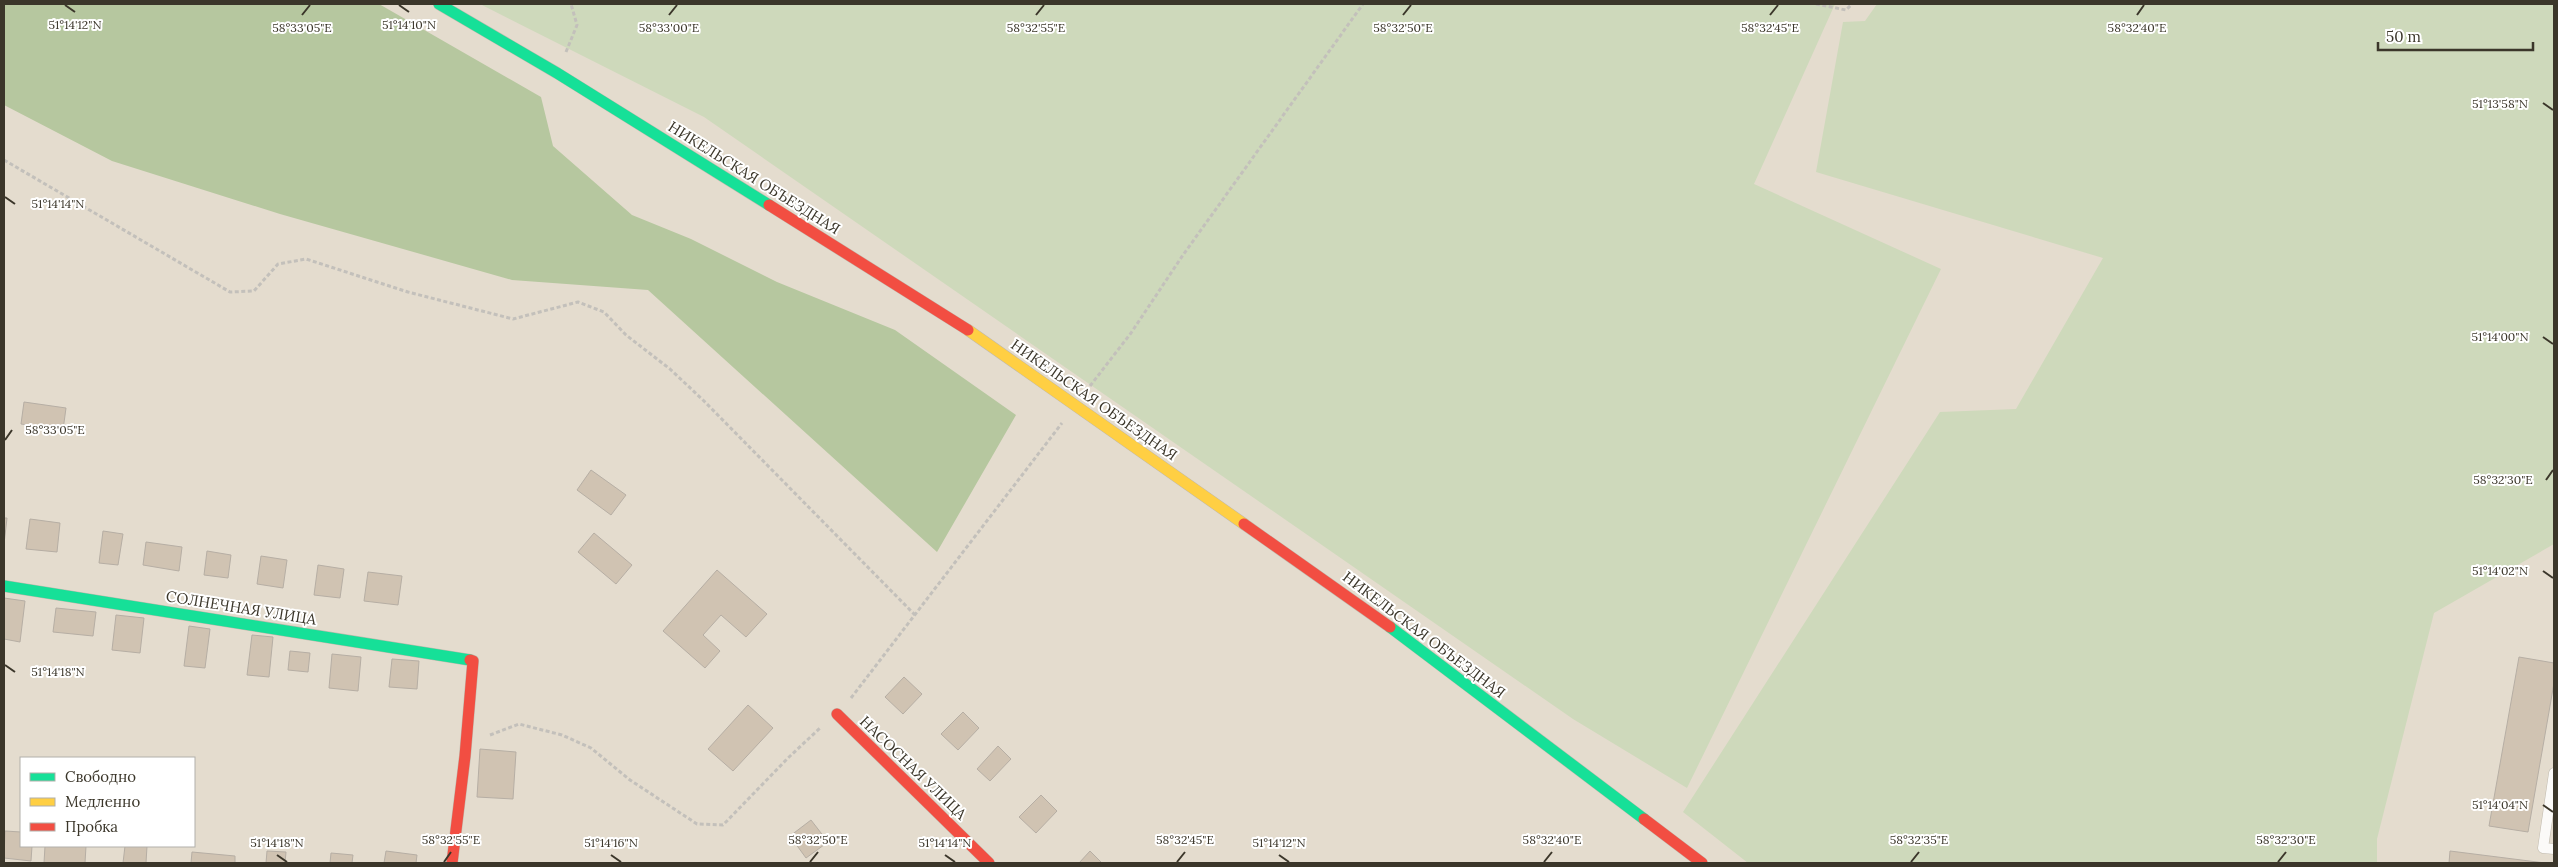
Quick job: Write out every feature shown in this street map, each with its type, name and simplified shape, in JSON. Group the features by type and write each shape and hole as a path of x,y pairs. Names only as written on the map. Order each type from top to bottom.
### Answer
{"main road":[{"name":"НИКЕЛЬСКАЯ ОБЪЕЗДНАЯ","path":"439,4 557,73 957,322 1377,617 1702,863"},
{"name":"СОЛНЕЧНАЯ УЛИЦА","path":"4,586 473,660 465,756"},
{"name":"НАСОСНАЯ УЛИЦА","path":"838,714 989,863"},
{"path":"452,863 465,756"}],"lane":[{"path":"2554,773 2543,848 2554,849"}],"path":[{"path":"557,73 577,25 571,4"},
{"path":"465,756 483,737 520,724 562,735 591,748 630,780 697,824 722,826 788,758 838,714 1074,405 1120,348 1363,4"},
{"path":"1816,4 1846,10 1852,4"},
{"path":"4,160 230,292 254,291 278,264 306,259 408,292 513,319 578,302 604,312 626,335 670,368 704,400 915,615"}],"green space":[{"path":"4,4 379,4 541,97 553,146 632,215 691,239 777,282 895,330 1016,415 937,552 648,290 512,280 280,214 112,161 4,105"},
{"path":"480,4 1835,4 1754,184 1941,269 1687,788 1573,719 704,117"},
{"path":"1877,4 2554,4 2554,544 2434,613 2377,839 2377,863 1748,863 1683,812 1940,412 2016,409 2103,258 1816,172 1843,22 1865,21"}],"building":[{"path":"24,402 66,408 63,430 21,424"},
{"path":"591,470 626,495 611,515 577,490"},
{"path":"4,518 7,518 4,544"},
{"path":"30,519 60,523 57,552 26,549"},
{"path":"103,531 123,534 118,565 99,563"},
{"path":"594,533 632,565 616,584 578,552"},
{"path":"146,542 182,547 179,571 143,565"},
{"path":"207,551 231,555 228,578 204,575"},
{"path":"261,556 287,560 283,588 257,584"},
{"path":"318,565 344,569 340,598 314,595"},
{"path":"717,570 767,614 746,637 721,615 703,635 720,651 705,668 663,631"},
{"path":"368,572 402,576 398,605 364,601"},
{"path":"4,598 25,601 20,642 4,639"},
{"path":"56,608 96,612 93,636 53,632"},
{"path":"116,615 144,618 140,653 112,650"},
{"path":"189,626 210,629 205,668 184,666"},
{"path":"252,635 273,637 269,677 247,675"},
{"path":"290,651 310,653 308,672 288,670"},
{"path":"332,654 361,657 358,691 329,688"},
{"path":"2519,657 2554,663 2554,683 2528,832 2489,826"},
{"path":"392,659 419,661 417,689 389,687"},
{"path":"904,677 922,694 903,714 885,697"},
{"path":"748,705 773,728 733,771 708,749"},
{"path":"963,712 979,728 958,750 941,734"},
{"path":"998,746 1011,759 990,781 977,769"},
{"path":"480,749 516,752 513,799 477,797"},
{"path":"1041,795 1057,811 1036,833 1019,817"},
{"path":"811,820 828,842 806,858 790,836"},
{"path":"5,831 20,832 20,847 32,847 31,861 4,858"},
{"path":"45,847 86,847 85,863 44,863"},
{"path":"125,847 147,847 146,863 123,863"},
{"path":"267,851 286,852 285,863 266,863"},
{"path":"386,851 417,855 416,863 384,863"},
{"path":"1090,851 1102,863 1079,863"},
{"path":"2450,851 2545,863 2449,863"},
{"path":"192,852 235,856 235,863 191,863"},
{"path":"331,853 353,855 352,863 330,863"}],"traffic: fast":[{"path":"439,4 557,73 769,205"},
{"path":"4,586 470,660"},
{"path":"1390,627 1644,819"}],"traffic: slow":[{"path":"968,330 1244,524"}],"traffic: jam":[{"path":"769,205 968,330"},
{"path":"1244,524 1390,627"},
{"path":"452,863 465,756 473,661 470,660"},
{"path":"837,714 989,863"},
{"path":"1644,819 1702,863"}]}
